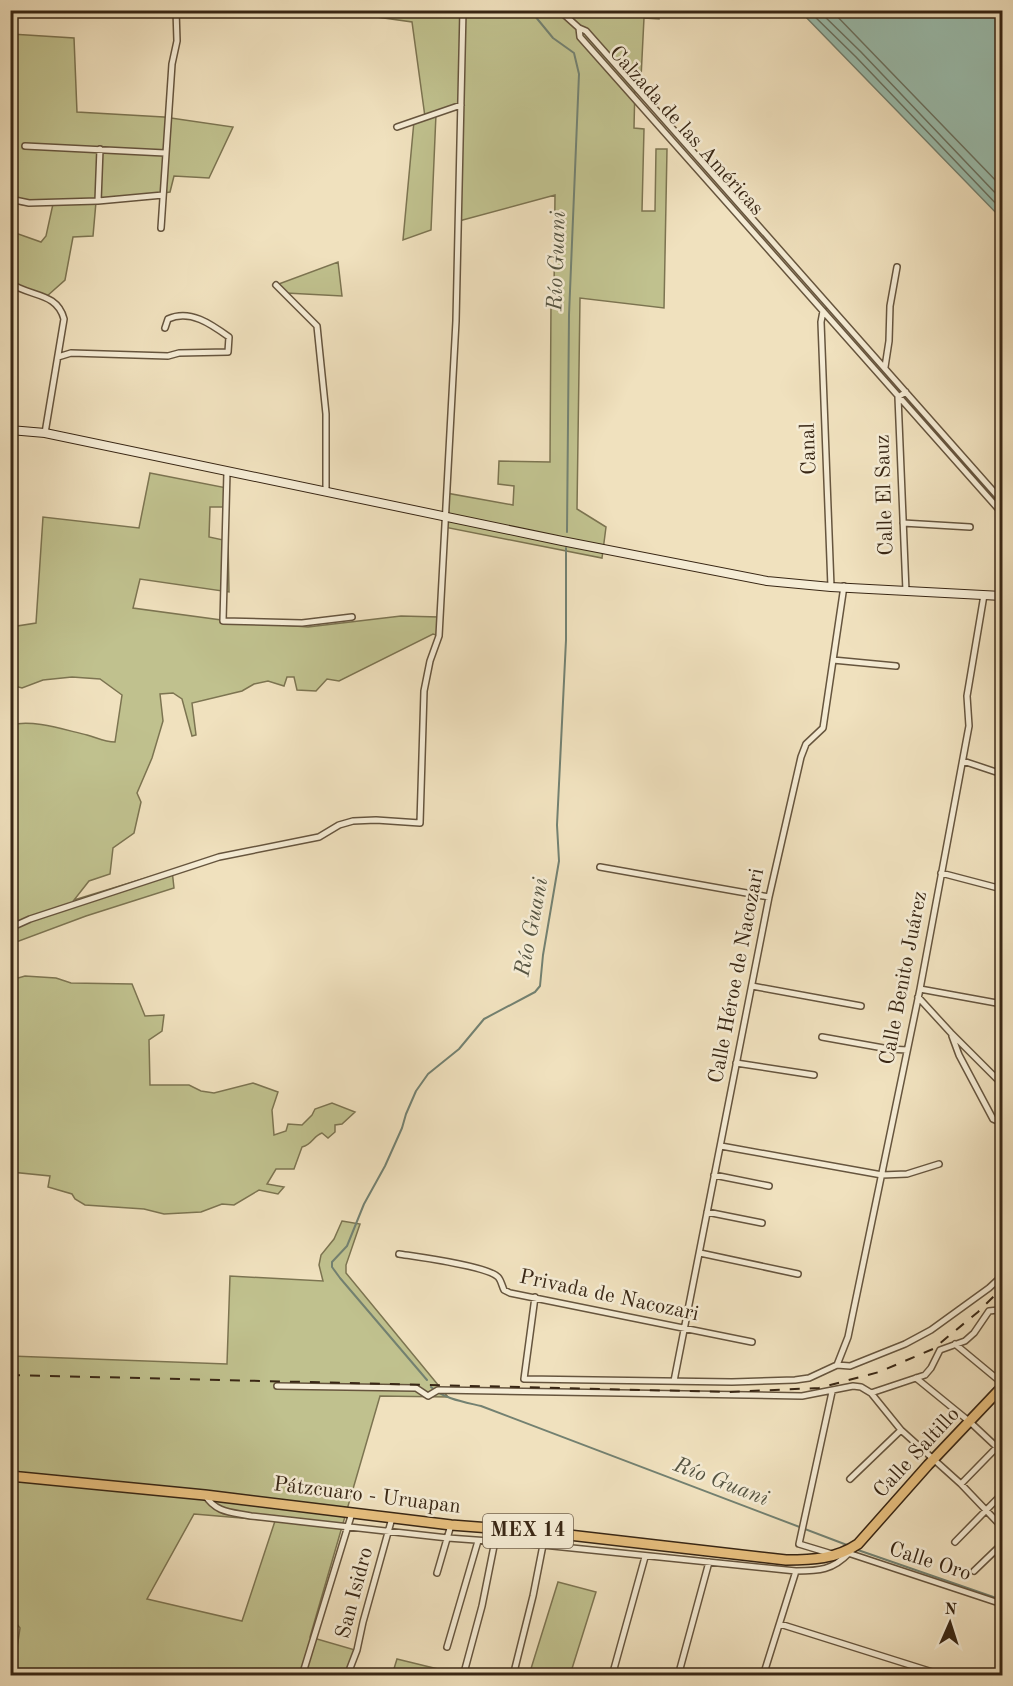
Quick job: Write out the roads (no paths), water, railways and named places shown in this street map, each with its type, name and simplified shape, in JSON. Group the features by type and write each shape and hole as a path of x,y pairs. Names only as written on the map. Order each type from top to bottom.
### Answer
{"main road":[{"path":"10,430 45,433 767,581 1002,596"},
{"name":"Calle Saltillo","path":"851,1550 1002,1387"},
{"name":"Pátzcuaro - Uruapan","path":"10,1476 205,1495 452,1525 543,1532 786,1560 810,1560 851,1550"}],"street":[{"path":"161,228 172,64 177,41 176,10"},
{"path":"10,928 41,915 219,857 320,837 339,825 353,821 420,823 424,691 430,661 439,636 456,321 463,10"},
{"path":"559,10 579,28"},
{"name":"Calzada de las Américas","path":"1002,501 586,31 579,28 580,37 1002,513"},
{"path":"397,127 461,105"},
{"path":"659,124 665,120"},
{"path":"25,146 165,153"},
{"path":"98,201 100,149"},
{"path":"10,199 29,202 98,201 164,195"},
{"path":"772,252 777,248"},
{"path":"885,368 889,341 890,306 897,267"},
{"path":"10,283 45,297 61,308 64,319 45,433"},
{"path":"276,285 317,326 326,414 326,492"},
{"name":"Canal","path":"823,311 821,322 831,586"},
{"path":"58,357 71,353 168,356 179,353 228,352 229,337 202,320 177,315 168,319 165,328"},
{"path":"898,397 906,392"},
{"name":"Calle El Sauz","path":"898,397 906,591"},
{"path":"227,471 223,621 302,623 352,617"},
{"path":"903,523 970,527"},
{"name":"Calle Héroe de Nacozari","path":"674,1380 769,897 801,757 806,744 823,728 844,586"},
{"name":"Calle Benito Juárez","path":"837,1365 848,1337 920,989 969,726 967,696 984,595"},
{"path":"833,660 896,666"},
{"path":"963,761 1002,774"},
{"path":"600,867 769,897"},
{"path":"941,873 1002,889"},
{"path":"752,986 861,1006"},
{"path":"920,989 1002,1004"},
{"path":"918,997 1002,1084"},
{"path":"951,1033 959,1055 993,1119 1002,1123"},
{"path":"822,1037 889,1049 908,1050"},
{"path":"736,1063 814,1075"},
{"path":"721,1146 882,1176 907,1174 939,1164"},
{"path":"714,1175 769,1186"},
{"path":"707,1212 762,1223"},
{"path":"700,1253 798,1274"},
{"name":"Privada de Nacozari","path":"399,1254 454,1263 490,1272 500,1279 504,1290 510,1293 752,1342"},
{"path":"535,1297 524,1379 732,1382 795,1380 809,1378 837,1365 850,1366 905,1344 931,1330 1002,1276"},
{"path":"871,1393 925,1375 940,1350 965,1341 974,1333 989,1311 1001,1309"},
{"path":"955,1344 1002,1383"},
{"path":"916,1378 970,1422 1002,1452"},
{"path":"276,1386 416,1388 425,1395 431,1395 438,1390 802,1396 832,1392 853,1386 861,1387 871,1393 901,1430 961,1484 1002,1527"},
{"path":"832,1392 799,1544 836,1555"},
{"path":"850,1479 901,1430"},
{"path":"961,1484 1002,1442"},
{"path":"955,1542 1002,1494"},
{"path":"205,1495 211,1504 221,1510 278,1519 448,1538 543,1545 796,1571 828,1569 851,1550"},
{"path":"302,1676 352,1513"},
{"name":"San Isidro","path":"347,1676 357,1650 392,1518"},
{"path":"437,1573 452,1525"},
{"path":"513,1676 533,1596 543,1545 543,1532"},
{"path":"447,1647 478,1540"},
{"path":"465,1669 482,1606 495,1541"},
{"path":"974,1571 1002,1544"},
{"name":"Calle Oro","path":"851,1550 1002,1604"},
{"path":"612,1676 645,1557"},
{"path":"678,1676 709,1562"},
{"path":"763,1676 796,1571"},
{"path":"780,1624 945,1676"}],"water":[{"path":"800,11 1002,11 1002,219"}],"waterway":[{"name":"Río Guani","path":"530,10 553,38 574,53 579,74 569,315 567,532"},
{"name":"Río Guani","path":"427,1380 340,1278 332,1267 332,1262 347,1246 364,1204 402,1128 416,1091 428,1074 459,1049 484,1019 535,992 540,986 559,861 557,825 566,640 566,548"},
{"name":"Río Guani","path":"431,1387 448,1397 481,1406 847,1545"},
{"name":"Río Guani","path":"855,1549 1002,1600"}],"railway":[{"path":"10,1375 728,1392 819,1388 879,1372 933,1349 978,1312 1002,1288"}]}
